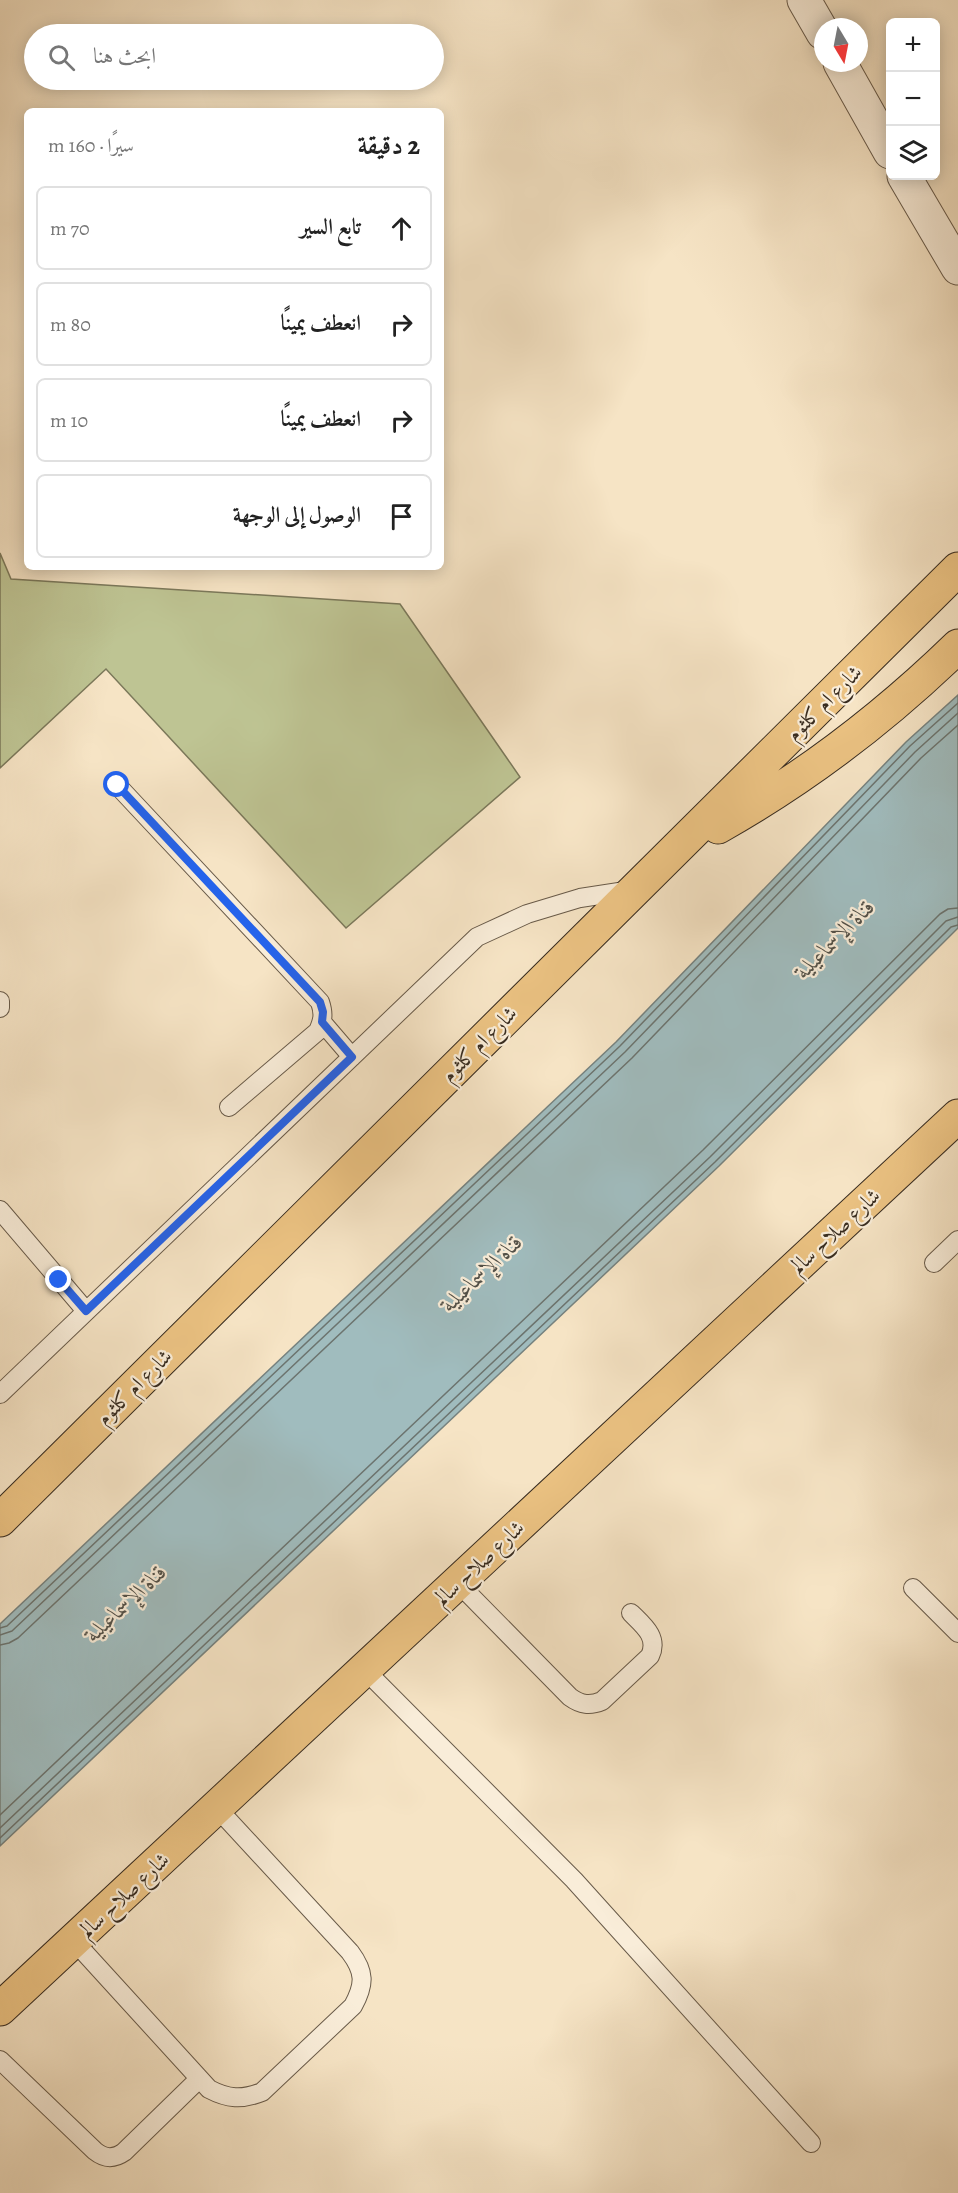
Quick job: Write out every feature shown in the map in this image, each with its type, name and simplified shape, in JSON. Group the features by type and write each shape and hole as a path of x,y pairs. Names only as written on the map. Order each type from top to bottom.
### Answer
{"highway":[{"name":"شارع ام كلثوم","path":"0,1520 958,569"},
{"path":"678,849 782,788 831,753 879,717 958,646"},
{"name":"شارع صلاح سالم","path":"0,2009 958,1116"}],"street":[{"path":"804,0 814,18"},
{"path":"845,72 886,143"},
{"path":"906,180 958,268"}],"lane":[{"path":"117,785 320,1002 323,1012 318,1031 229,1107"},
{"path":"0,1394 477,937 527,914 559,904 580,898 634,890"},
{"path":"0,1001 0,1008"},
{"path":"322,1022 352,1057"},
{"path":"0,1210 86,1311"},
{"path":"934,1263 958,1240"},
{"path":"458,1583 570,1697 586,1705 603,1701 650,1656 653,1650 652,1637 631,1613"},
{"path":"913,1588 958,1633"},
{"path":"365,1670 574,1880 811,2143"},
{"path":"74,1941 208,2089 235,2098 249,2097 262,2092 353,2006 361,1993 362,1978 359,1964 350,1952 217,1808"},
{"path":"0,2060 95,2151 109,2158 124,2152 199,2079"}],"green space":[{"path":"0,553 11,579 400,604 520,777 346,928 106,669 0,768"}],"water":[{"name":"قناة الإسماعيلية","path":"958,695 958,928 719,1166 0,1846 0,1624 616,1042 906,742"}],"route":[{"path":"59,1280 86,1311 352,1057 322,1022 323,1012 320,1002 117,785"}]}
